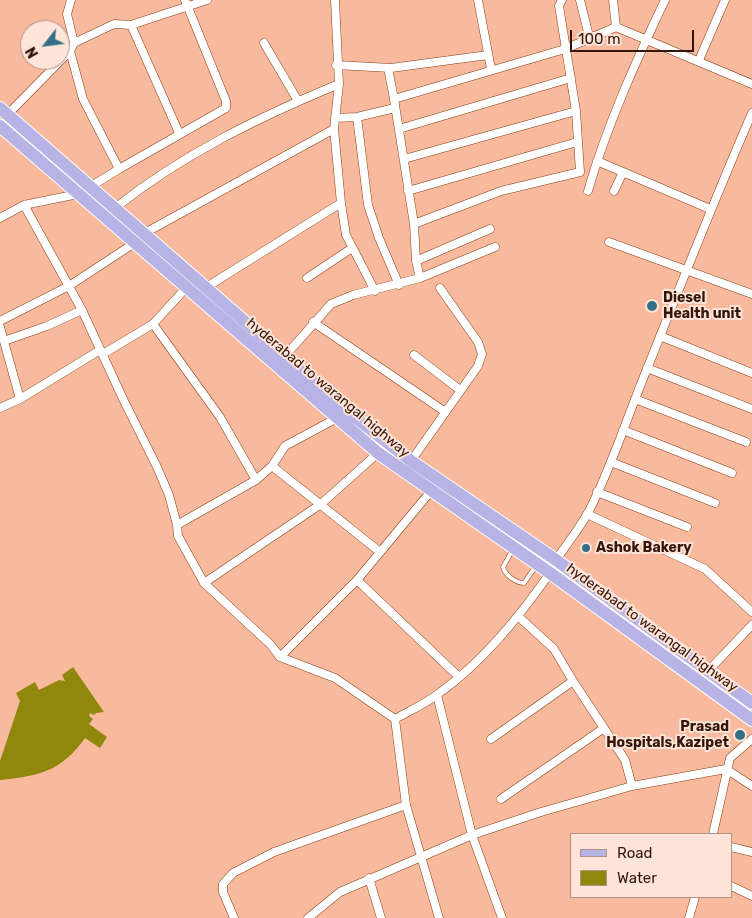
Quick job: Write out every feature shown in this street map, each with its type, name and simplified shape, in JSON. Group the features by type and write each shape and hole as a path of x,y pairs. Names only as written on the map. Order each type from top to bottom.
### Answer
{"main road":[{"path":"4,112 116,208 139,238 205,288 346,410 411,461 556,560 752,703"},
{"name":"hyderabad to warangal highway","path":"0,126 78,194 139,238 186,288 378,453 550,573 752,720"}],"street":[{"path":"71,0 67,14 83,98 119,169"},
{"path":"4,112 72,47 114,24 131,25 187,4 207,0"},
{"path":"335,0 338,84 334,129 341,203 346,235 375,291"},
{"path":"478,0 491,69"},
{"path":"414,224 501,190 580,172 576,111 559,6 562,0"},
{"path":"580,0 590,40"},
{"path":"613,0 616,27"},
{"path":"588,190 597,161 647,38 665,0"},
{"path":"700,60 725,0"},
{"path":"90,187 178,133 220,113 227,105 187,4"},
{"path":"131,25 178,133"},
{"path":"394,99 491,69 565,49 590,40 616,27 700,60 752,84"},
{"path":"264,43 298,101"},
{"path":"336,64 388,68 488,55"},
{"path":"388,68 404,158 414,224 416,262 420,278"},
{"path":"399,130 571,78"},
{"path":"116,208 143,186 209,145 249,123 338,84"},
{"path":"335,118 357,117 395,108"},
{"path":"404,158 576,111"},
{"path":"556,560 587,514 611,462 687,272 710,209 752,113"},
{"path":"357,117 368,206 379,238 399,284"},
{"path":"0,321 69,286 139,238 334,129"},
{"path":"408,191 577,142"},
{"path":"597,161 710,209"},
{"path":"614,191 623,172"},
{"path":"0,218 24,204 78,194"},
{"path":"205,288 341,203"},
{"path":"24,204 82,310 169,495 178,536 204,583 271,645 280,658 335,678 395,719 406,806 439,918"},
{"path":"416,262 490,229"},
{"path":"609,242 687,272 752,294"},
{"path":"285,356 330,304 353,295 375,291 420,278 495,247"},
{"path":"307,278 352,248"},
{"path":"0,408 20,400 101,352 154,324 186,288"},
{"path":"411,461 444,411 478,366 482,354 478,342 440,288"},
{"path":"4,341 47,326 82,310"},
{"path":"313,322 444,411"},
{"path":"154,324 220,417 256,480"},
{"path":"0,327 20,400"},
{"path":"660,336 752,373"},
{"path":"414,355 460,390"},
{"path":"647,368 752,409"},
{"path":"635,399 746,442"},
{"path":"177,525 256,480 272,466 285,446 337,418"},
{"path":"623,430 732,473"},
{"path":"204,583 321,504 378,453"},
{"path":"611,462 715,503"},
{"path":"272,466 380,552"},
{"path":"280,658 357,580 431,491"},
{"path":"597,492 687,527"},
{"path":"587,514 705,569 752,612"},
{"path":"395,719 437,695 459,677 519,617 550,573"},
{"path":"357,580 459,677"},
{"path":"519,617 554,649 573,682 625,760 632,786"},
{"path":"708,671 752,626"},
{"path":"491,738 573,682"},
{"path":"437,695 472,834 502,918"},
{"path":"501,798 604,728"},
{"path":"713,833 730,758 752,739"},
{"path":"308,918 340,892 369,878 472,834 541,812 632,786 726,769 752,786"},
{"path":"234,918 223,892 223,884 233,873 274,852 311,837 345,829 406,806"},
{"path":"732,847 752,852"},
{"path":"369,878 381,918"},
{"path":"732,886 752,896"},
{"path":"689,918 695,898"}],"lane":[{"path":"513,548 503,567 504,572 516,581 524,583 537,564"}],"water":[{"path":"73,667 104,712 94,715 90,713 89,716 93,719 89,724 107,737 100,748 85,738 67,758 48,770 26,777 0,780 0,761 20,701 16,693 35,682 39,690 59,680 65,681 62,675"}],"place":[{"name":"Diesel Health unit","path":"652,306"},
{"name":"Ashok Bakery","path":"586,548"},
{"name":"Prasad Hospitals,Kazipet","path":"740,735"}]}
